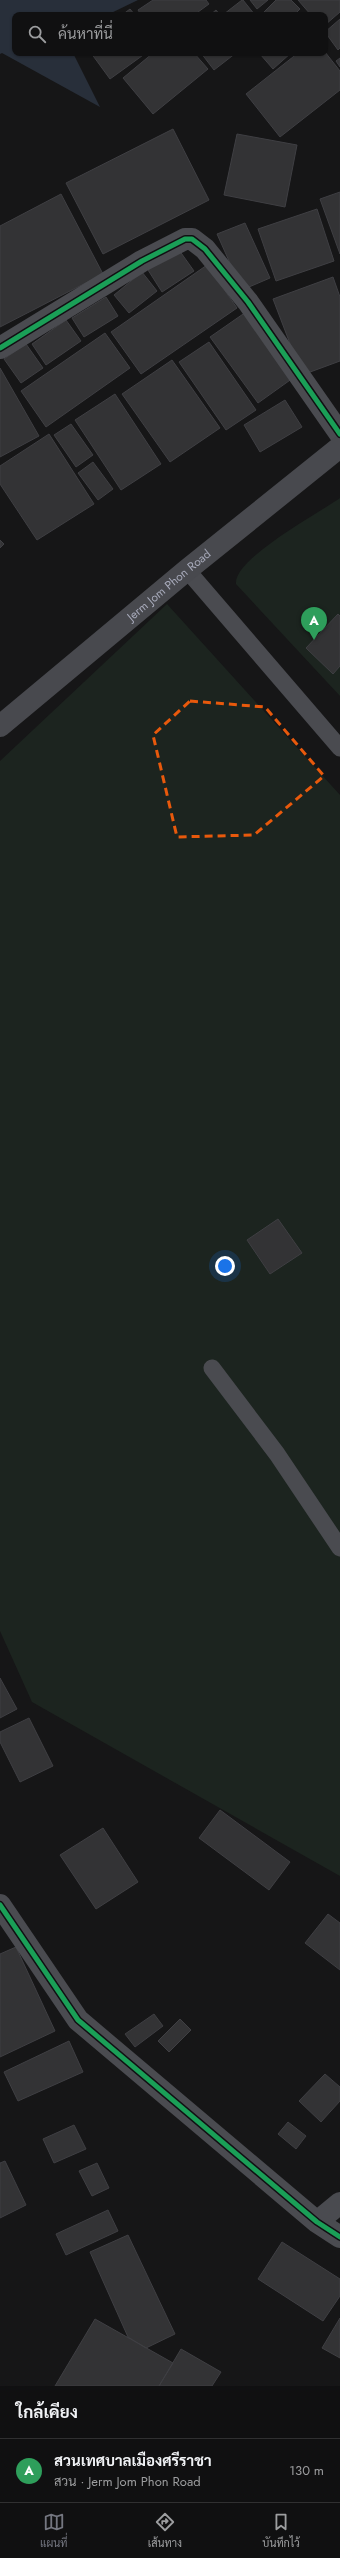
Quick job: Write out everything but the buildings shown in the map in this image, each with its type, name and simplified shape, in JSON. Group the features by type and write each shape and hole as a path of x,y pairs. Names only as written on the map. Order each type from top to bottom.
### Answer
{"main road":[{"name":"Jerm Jom Phon Road","path":"0,726 187,570 340,447"}],"street":[{"path":"0,348 142,261 185,239 192,239 205,249 248,302 340,434"},
{"path":"0,1905 78,2020 317,2222 340,2237"},
{"path":"317,2222 340,2203"}],"lane":[{"path":"187,570 340,748"},
{"path":"212,1368 277,1454 340,1548"}],"highlighted area":[{"path":"190,701 265,707 324,776 254,835 177,837 153,735"}],"shaded area":[{"path":"0,0 138,0 113,12 12,12 12,56 74,56 100,107 2,53 0,54"},
{"path":"340,498 340,696 236,584 239,574 248,562 262,550 297,525"},
{"path":"167,604 340,795 340,1876 32,1702 0,1631 0,761"}],"cycle path":[{"path":"0,348 142,261 185,239 192,239 205,249 248,302 340,434"},
{"path":"0,1905 78,2020 317,2222 340,2237"}],"place":[{"name":"สวนเทศบาลเมืองศรีราชา","path":"314,640"}]}
